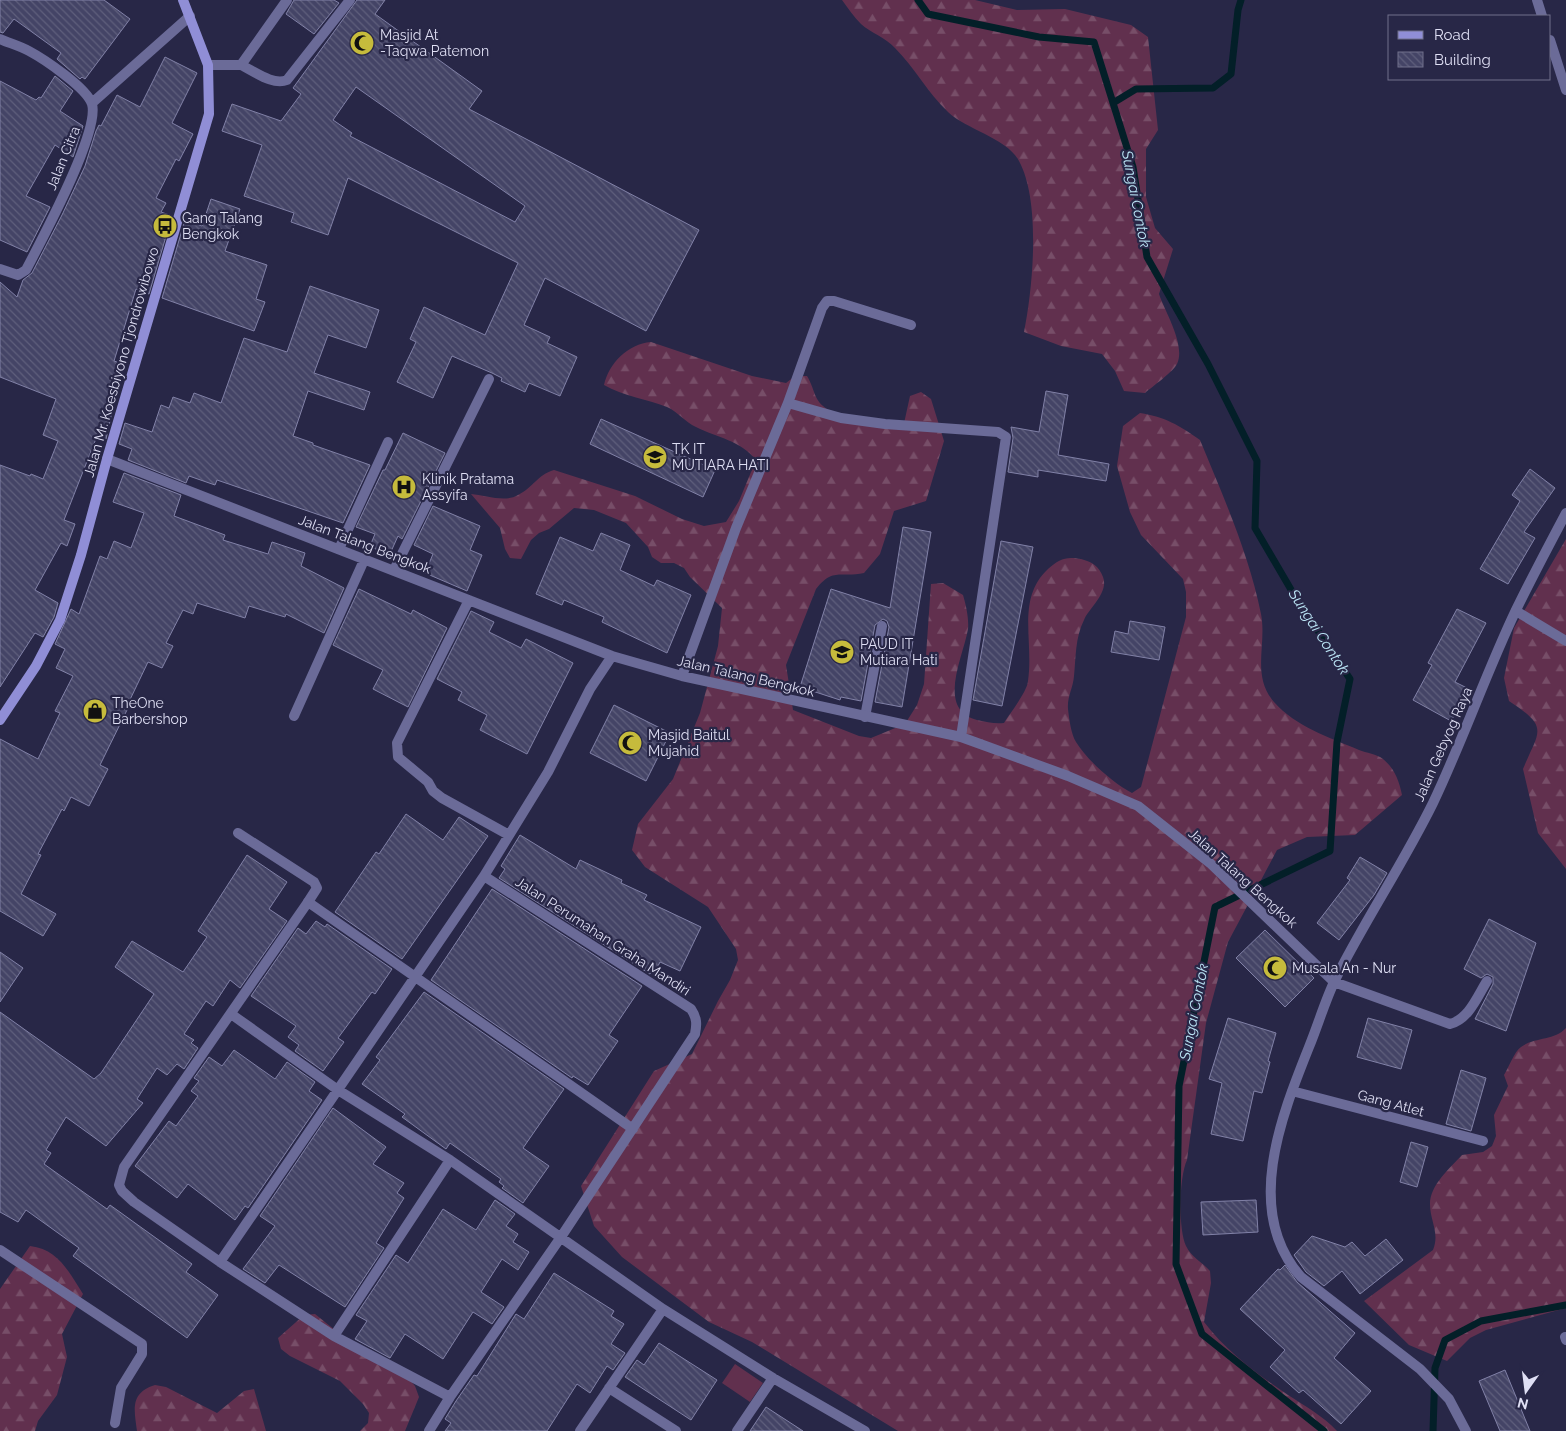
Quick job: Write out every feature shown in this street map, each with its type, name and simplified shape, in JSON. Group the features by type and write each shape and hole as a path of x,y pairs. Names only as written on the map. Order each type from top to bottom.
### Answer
{"main road":[{"name":"Jalan Mr. Koesbiyono Tjondrowibowo","path":"0,720 36,666 60,620 81,555 107,459 209,114 208,65 183,0"}],"street":[{"path":"241,65 287,0"},
{"path":"208,65 241,65 281,83 287,80 350,0"},
{"path":"1537,0 1542,15"},
{"path":"0,39 29,51 83,89 92,103 190,16"},
{"path":"1551,43 1566,90"},
{"name":"Jalan Citra","path":"0,268 18,275 26,270 60,202 89,134 94,116 92,103"},
{"path":"682,676 736,528 788,403 822,308 827,301 834,301 911,325"},
{"path":"394,570 489,379"},
{"path":"788,403 841,418 885,424 998,432 1006,436 961,737"},
{"path":"339,549 388,442"},
{"name":"Jalan Talang Bengkok","path":"107,459 612,656 682,676 961,737 1068,776 1138,806 1210,863 1334,982"},
{"name":"Jalan Gebyog Raya","path":"1466,1431 1449,1399 1420,1369 1301,1278 1283,1252 1272,1213 1270,1191 1272,1162 1292,1091 1334,982 1433,803 1516,611 1566,512"},
{"path":"294,716 364,558"},
{"path":"469,600 397,743 396,750 398,757 428,782 433,791 442,798 509,835"},
{"path":"1516,611 1566,641"},
{"path":"864,717 882,626"},
{"path":"220,1262 484,876 548,772 590,689 612,656"},
{"path":"238,833 314,882 317,888 124,1167 119,1177 119,1185 122,1192 134,1202 220,1262 334,1336 450,1397"},
{"name":"Jalan Perumahan Graha Mandiri","path":"429,1431 450,1397 561,1237 695,1034 696,1016 691,1009 484,876"},
{"path":"308,902 633,1129"},
{"path":"1334,982 1450,1024 1460,1021 1468,1012 1487,981"},
{"path":"231,1014 338,1090 450,1160 663,1309 773,1378 865,1431"},
{"name":"Gang Atlet","path":"1292,1091 1483,1141"},
{"path":"334,1336 450,1160"},
{"path":"0,1250 142,1344 142,1354 121,1388 115,1423"},
{"path":"580,1431 663,1309"},
{"path":"737,1431 773,1378"},
{"path":"609,1388 676,1431"}],"green space":[{"path":"842,0 975,0 1017,10 1065,9 1131,25 1148,37 1158,130 1146,149 1146,197 1155,228 1173,249 1159,294 1177,338 1179,356 1175,367 1145,393 1124,391 1115,371 1102,354 1061,346 1024,332 1032,269 1033,221 1026,178 1019,161 1006,146 965,124 948,112 895,48 861,24"},
{"path":"651,342 752,376 786,383 795,376 807,376 818,400 832,412 903,428 910,396 921,392 931,399 944,441 926,501 894,511 880,554 864,573 827,578 816,589 786,665 793,710 859,736 871,738 905,724 917,705 924,684 931,584 943,583 963,595 968,616 968,629 955,681 955,694 958,705 965,714 977,720 1004,723 1027,686 1029,607 1038,581 1048,569 1059,561 1067,558 1081,559 1097,567 1104,583 1101,594 1086,615 1079,634 1068,705 1070,726 1076,742 1087,756 1109,777 1132,793 1141,787 1186,617 1186,592 1183,579 1141,535 1130,512 1117,466 1123,426 1140,413 1172,422 1200,440 1235,526 1250,569 1261,614 1261,670 1267,692 1283,711 1303,725 1325,736 1383,759 1396,776 1402,795 1355,835 1307,837 1277,850 1228,942 1206,1023 1187,1160 1182,1178 1181,1216 1183,1238 1188,1250 1210,1271 1211,1283 1204,1322 1222,1343 1243,1362 1276,1387 1320,1416 1337,1431 898,1431 752,1342 709,1322 622,1257 594,1226 581,1186 654,1071 692,1054 730,980 738,960 736,949 708,907 645,867 632,850 638,824 673,779 700,713 718,646 722,608 690,577 684,568 674,563 661,563 652,557 648,547 626,523 594,510 574,508 549,529 539,533 531,540 521,559 510,558 505,549 500,528 471,494 501,498 513,497 523,492 543,475 554,470 635,496 682,519 704,526 726,522 739,501 756,460 750,453 728,440 692,425 667,407 619,392 604,385 610,369 621,356 635,346"},
{"path":"1566,539 1566,869 1538,833 1523,769 1536,737 1536,724 1522,710 1509,701 1504,678 1514,628"},
{"path":"1566,1028 1566,1308 1486,1330 1470,1338 1447,1361 1409,1345 1364,1301 1433,1250 1435,1232 1430,1204 1433,1190 1462,1155 1483,1152 1492,1146 1496,1136 1494,1115 1508,1086 1504,1075 1516,1052 1526,1044 1556,1035"},
{"path":"30,1246 48,1252 62,1263 83,1294 62,1334 67,1357 57,1395 38,1421 35,1431 0,1431 0,1289"},
{"path":"315,1314 377,1364 408,1378 415,1386 419,1397 405,1431 360,1431 368,1423 369,1413 363,1404 340,1381 290,1356 281,1349 278,1338 304,1315"},
{"path":"735,1364 763,1383 750,1402 722,1383"},
{"path":"155,1385 166,1387 217,1413 244,1391 254,1389 266,1431 137,1431 135,1409 138,1397 141,1392"}],"building":[{"path":"0,0 104,0 130,19 85,79 82,77 80,79 57,59 61,53 14,19 3,33 0,32"},
{"path":"294,0 334,0 339,3 314,34 286,14"},
{"path":"357,0 385,0 375,14 482,91 469,109 699,230 646,331 545,278 524,325 550,337 547,343 577,357 560,396 529,383 525,392 501,381 502,378 492,373 452,356 433,398 397,382 416,342 410,339 424,307 485,335 518,263 348,178 328,235 291,222 294,213 244,196 262,145 222,131 232,104 281,121 301,94 293,88","holes":["356,87 525,206 515,222 350,136 352,133 333,120"]},
{"path":"165,57 197,73 172,123 193,134 179,161 176,159 156,198 166,203 161,212 172,216 149,294 136,289 114,361 120,363 111,397 115,398 106,439 97,436 64,520 75,524 67,546 61,543 35,590 58,603 54,617 43,637 35,633 0,687 0,465 43,479 58,441 43,435 56,399 0,377 0,282 17,297 23,280 32,273 62,215 85,166 96,131 99,125 101,126 117,95 140,107"},
{"path":"55,76 73,91 60,111 83,126 73,157 55,145 26,196 50,207 27,252 0,240 0,81 36,100 39,97 41,98"},
{"path":"211,199 240,209 225,251 267,265 256,299 265,302 254,331 162,298 185,220 202,226"},
{"path":"310,286 379,310 366,348 328,335 314,373 370,392 364,410 308,391 293,436 370,465 343,523 217,480 215,485 189,476 186,483 128,460 132,449 119,444 125,423 152,432 161,405 169,408 173,397 190,403 194,393 221,403 244,338 287,352"},
{"path":"1046,391 1068,395 1058,455 1109,464 1106,481 1038,470 1038,477 1008,472 1013,438 1011,427 1039,432"},
{"path":"601,419 715,470 703,497 590,444"},
{"name":"Klinik Pratama Assyifa","path":"403,433 445,453 402,539 398,536 389,556 370,546 375,534 356,527"},
{"path":"1530,469 1555,488 1524,532 1535,538 1508,584 1480,569 1520,501 1512,495"},
{"path":"124,473 181,495 174,516 225,535 223,540 268,554 272,542 305,553 301,566 344,588 324,633 286,614 285,617 249,606 245,618 197,603 193,614 183,610 166,643 173,646 162,668 148,662 100,765 108,769 89,806 71,797 64,811 62,809 38,854 41,855 21,894 56,914 43,936 0,911 0,739 38,759 60,713 55,711 73,676 56,668 65,649 55,644 71,609 79,614 100,556 107,559 114,541 131,548 144,513 113,502"},
{"path":"433,506 480,526 470,550 482,555 467,591 425,573 433,554 414,545"},
{"path":"903,527 931,532 902,707 875,702 889,627 887,621 883,619 875,625 861,701 841,697 840,700 800,687 831,589 890,608"},
{"path":"601,533 630,545 620,570 654,586 657,580 691,595 667,653 602,622 604,617 564,600 562,605 536,594 560,537 593,551"},
{"path":"1001,541 1033,547 1002,706 973,700"},
{"path":"359,589 411,614 413,610 447,628 408,707 373,689 383,670 333,645"},
{"path":"1457,609 1486,623 1455,682 1469,689 1451,721 1413,700 1432,665 1428,663"},
{"path":"471,611 494,622 489,632 521,648 526,639 573,663 527,754 480,730 487,715 458,700 462,692 437,679"},
{"path":"1130,621 1165,627 1159,660 1111,652 1115,631 1128,634"},
{"name":"Masjid Baitul Mujahid","path":"614,705 670,733 646,781 590,753"},
{"path":"406,814 443,840 459,817 488,836 402,959 335,912 376,852 379,854"},
{"path":"520,835 576,869 580,860 622,880 621,883 647,895 644,900 701,927 680,971 660,962 655,972 652,971 650,974 499,878 505,869 501,866"},
{"path":"247,855 287,882 269,909 287,921 240,988 230,980 213,1006 206,1001 184,1034 194,1040 191,1043 198,1048 184,1069 177,1064 167,1075 157,1068 137,1099 143,1103 106,1146 66,1117 46,1150 51,1153 44,1164 107,1209 110,1205 192,1264 186,1272 218,1295 187,1338 73,1256 79,1248 26,1210 18,1222 0,1212 0,1012 94,1079 101,1073 154,994 115,967 132,941 183,972 207,937 198,931"},
{"path":"1360,857 1387,873 1374,895 1339,940 1317,923 1350,880 1347,878"},
{"path":"492,889 642,986 609,1035 618,1041 588,1085 573,1076 572,1078 431,980"},
{"path":"1489,919 1536,943 1506,1031 1475,1019 1493,984 1493,977 1487,974 1481,978 1464,969"},
{"path":"316,921 325,927 327,924 392,969 375,994 372,992 338,1038 344,1042 323,1071 295,1051 299,1045 288,1037 296,1026 251,996 298,928 306,934"},
{"name":"Musala An - Nur","path":"1265,930 1314,978 1285,1007 1236,958"},
{"path":"0,952 23,968 0,1002"},
{"path":"424,992 564,1089 523,1148 549,1166 523,1203 502,1188 504,1186 499,1182 501,1179 450,1143 446,1149 402,1117 405,1114 362,1084 380,1060 376,1057"},
{"path":"1228,1018 1276,1033 1262,1093 1254,1091 1243,1141 1211,1134 1222,1083 1209,1079"},
{"path":"1368,1018 1412,1030 1401,1069 1357,1057"},
{"path":"234,1050 275,1079 287,1062 315,1082 309,1091 322,1100 248,1208 245,1206 235,1220 188,1184 177,1198 135,1166 169,1121 176,1126 198,1096 191,1091 199,1081 194,1078 209,1057 222,1066"},
{"path":"1461,1070 1486,1078 1471,1131 1446,1124"},
{"path":"333,1108 386,1147 373,1164 404,1183 397,1193 404,1198 376,1243 384,1248 345,1307 279,1265 265,1283 243,1269 275,1226 260,1216"},
{"path":"1411,1142 1428,1147 1417,1187 1400,1182"},
{"path":"495,1200 515,1214 506,1226 518,1234 513,1242 529,1252 518,1270 502,1259 481,1292 504,1307 492,1324 473,1312 443,1359 405,1334 390,1358 355,1339 367,1321 356,1315 396,1255 408,1263 443,1209 476,1230"},
{"path":"1256,1200 1258,1232 1203,1235 1201,1202"},
{"path":"1312,1236 1345,1247 1352,1242 1365,1256 1386,1239 1403,1260 1360,1294 1342,1271 1324,1286 1306,1272 1294,1255"},
{"path":"1285,1265 1297,1282 1355,1333 1334,1358 1371,1391 1341,1424 1303,1390 1299,1393 1270,1367 1285,1350 1240,1309 1278,1269 1280,1270"},
{"path":"554,1273 614,1311 611,1316 624,1324 611,1344 625,1353 613,1370 607,1366 590,1393 577,1384 547,1431 445,1431 451,1423 445,1419 474,1375 477,1376 516,1314 524,1319"},
{"path":"659,1343 717,1380 691,1420 625,1377 637,1360 644,1365"},
{"path":"1505,1370 1530,1431 1500,1431 1479,1381"},
{"path":"766,1407 803,1431 750,1431"}],"waterway":[{"name":"Sungai Contok","path":"918,0 928,14 1039,37 1094,42 1133,167 1147,257 1208,364 1257,461 1255,528 1293,593 1350,679 1337,742 1330,851 1215,907 1179,1086 1176,1264 1202,1334 1324,1431"},
{"path":"1113,103 1136,89 1213,88 1231,74 1238,10 1241,0"},
{"path":"1433,1431 1435,1368 1445,1340 1481,1321 1566,1305"}],"place":[{"name":"Masjid At -Taqwa Patemon","path":"362,43"},
{"name":"Gang Talang Bengkok","path":"165,226"},
{"name":"TK IT MUTIARA HATI","path":"655,457"},
{"name":"Klinik Pratama Assyifa","path":"404,487"},
{"name":"PAUD IT Mutiara Hati","path":"842,652"},
{"name":"TheOne Barbershop","path":"95,711"},
{"name":"Masjid Baitul Mujahid","path":"630,743"},
{"name":"Musala An - Nur","path":"1275,968"}]}
